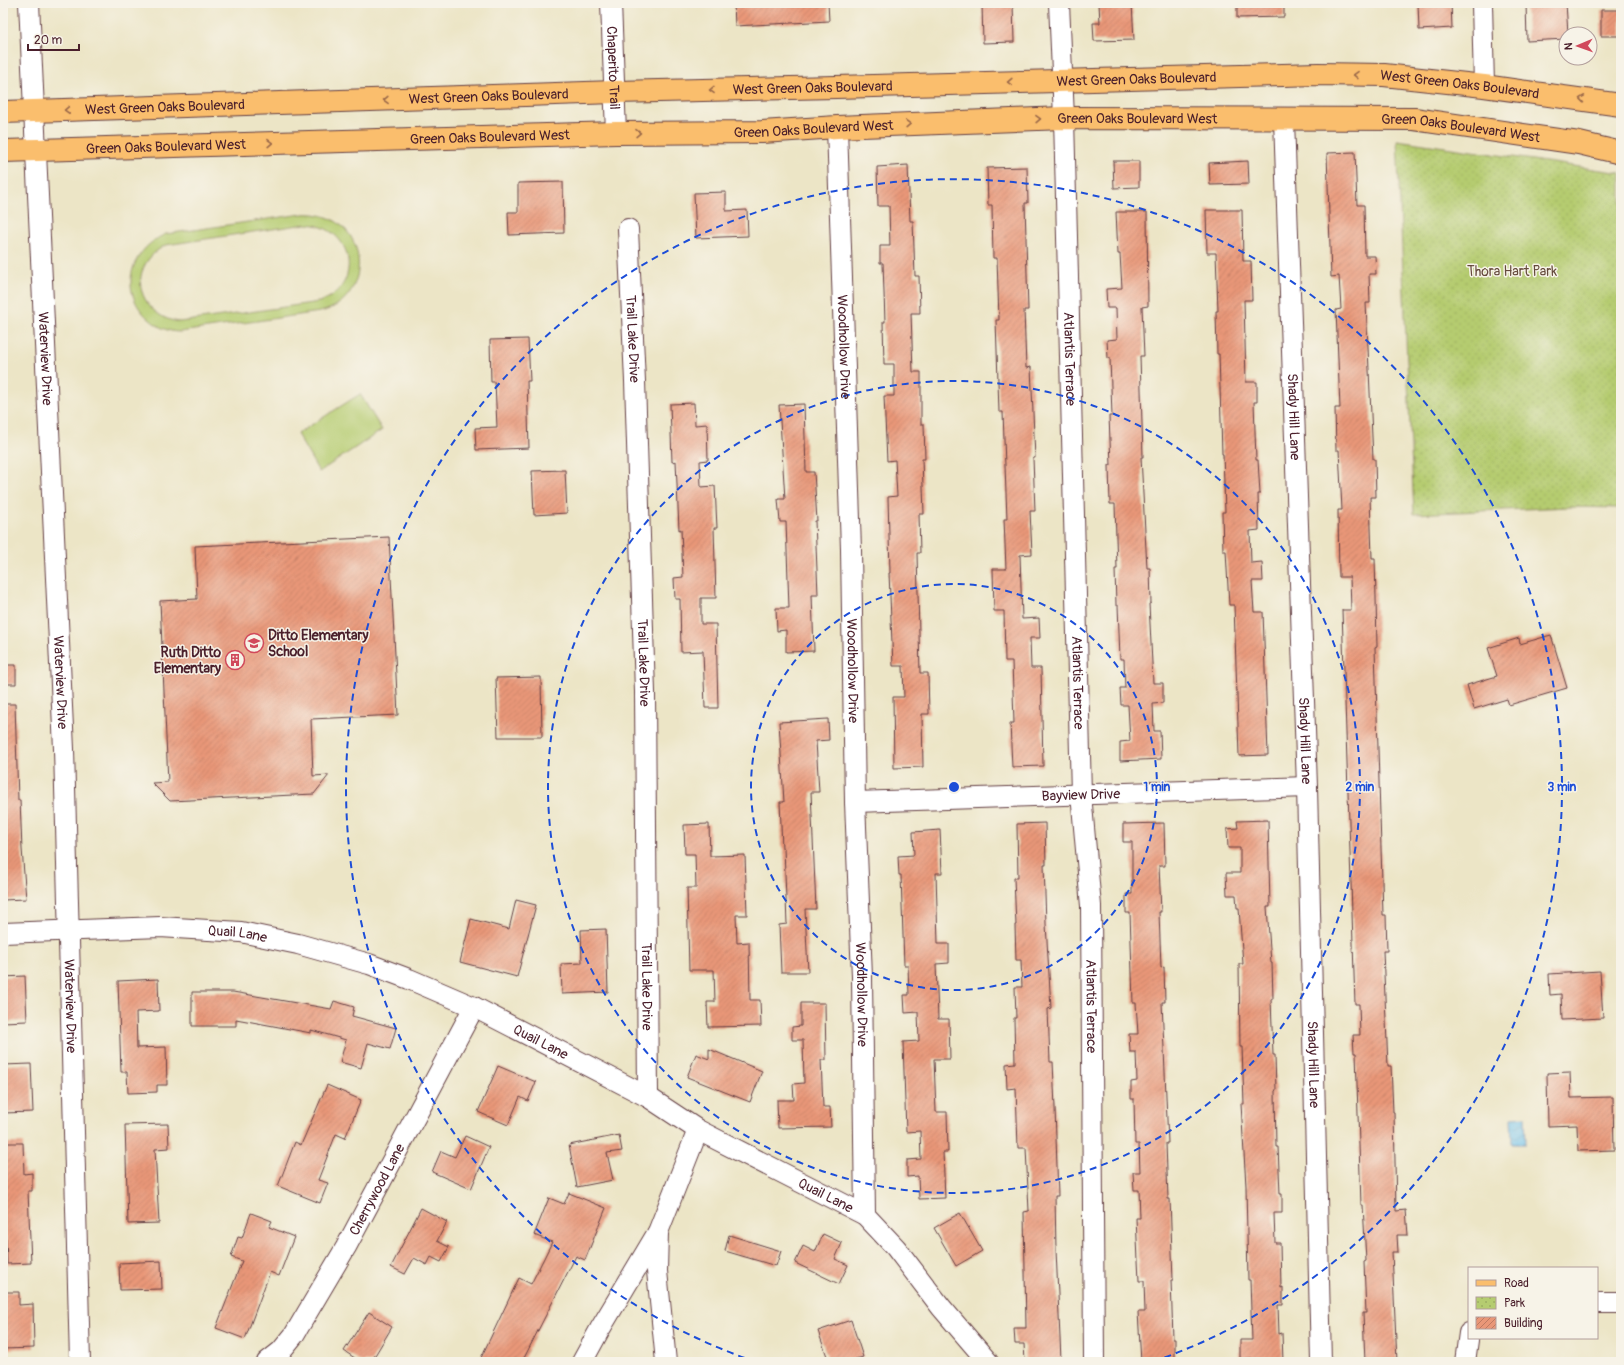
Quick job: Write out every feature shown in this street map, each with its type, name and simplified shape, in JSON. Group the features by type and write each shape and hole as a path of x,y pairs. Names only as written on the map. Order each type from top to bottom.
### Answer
{"main road":[{"name":"West Green Oaks Boulevard","path":"3,112 615,92 1347,74 1384,75 1484,86 1621,105"},
{"name":"Green Oaks Boulevard West","path":"3,151 616,133 762,132 837,127 1064,118 1414,119 1579,143 1621,153"}],"street":[{"name":"Waterview Drive","path":"29,3 64,749 80,1362"},
{"name":"Chaperito Trail","path":"611,3 616,133"},
{"name":"Atlantis Terrace","path":"1059,3 1063,81 1081,794 1091,906 1094,1362"},
{"path":"1482,3 1484,86"},
{"name":"Shady Hill Lane","path":"1284,119 1307,787 1321,1362"},
{"name":"Woodhollow Drive","path":"837,127 851,550 855,802 862,977 865,1216"},
{"name":"Trail Lake Drive","path":"628,229 635,381 645,692 648,1097"},
{"name":"Bayview Drive","path":"855,802 1307,787"},
{"name":"Quail Lane","path":"3,934 160,927 241,932 298,944 369,964 409,979 474,1007 648,1097 698,1130 865,1216 896,1248 941,1307 988,1362"},
{"name":"Cherrywood Lane","path":"267,1362 281,1352 294,1335 346,1247 474,1007"},
{"path":"582,1362 658,1232 698,1130"},
{"path":"658,1232 657,1270 666,1362"},
{"path":"1598,1303 1621,1303"},
{"path":"1466,1362 1468,1339"}],"green space":[{"name":"Thora Hart Park","path":"1397,140 1621,173 1621,508 1569,507 1414,514"},
{"path":"302,214 324,216 341,225 352,239 358,256 357,274 351,290 339,304 320,312 180,332 171,331 149,319 139,308 133,297 131,284 132,272 136,261 143,250 153,241 166,234","holes":["306,224 322,227 335,235 343,246 348,258 348,271 343,284 334,294 319,302 180,322 168,319 157,313 143,296 141,277 144,268 156,251 166,245"]},
{"path":"360,394 382,430 319,472 297,434"}],"water":[{"path":"1525,1116 1526,1144 1512,1144 1511,1117"}],"building":[{"path":"734,3 828,3 829,21 735,26"},
{"path":"1013,3 1014,42 983,43 982,4"},
{"path":"1099,3 1132,3 1134,40 1094,41 1093,23 1100,23"},
{"path":"1237,3 1284,3 1284,17 1237,18"},
{"path":"1418,3 1451,3 1452,28 1419,30"},
{"path":"1526,3 1566,3 1567,26 1558,26 1558,39 1527,41"},
{"path":"1601,10 1621,10 1621,36 1601,36"},
{"path":"1355,152 1357,205 1364,205 1365,256 1375,256 1376,274 1369,274 1370,303 1366,303 1376,497 1370,497 1372,558 1375,558 1377,647 1375,648 1383,915 1386,915 1387,951 1383,951 1388,1066 1391,1066 1394,1112 1396,1211 1406,1210 1408,1235 1397,1235 1398,1252 1392,1252 1397,1362 1365,1362 1363,1313 1366,1313 1364,1262 1366,1261 1363,1205 1361,1205 1356,1053 1354,1053 1353,1035 1360,1035 1359,1004 1355,1004 1342,610 1351,610 1350,577 1339,577 1338,510 1342,510 1339,450 1336,450 1335,408 1340,408 1336,310 1341,309 1339,276 1331,277 1327,153"},
{"path":"1113,161 1139,161 1139,187 1114,188"},
{"path":"1248,161 1249,184 1210,185 1209,163"},
{"path":"908,165 910,221 913,221 915,276 919,276 920,313 911,313 913,372 921,372 921,424 924,424 925,459 922,459 924,514 919,514 920,553 917,553 920,673 928,673 929,714 922,714 923,767 894,768 893,697 904,697 903,666 893,666 889,573 888,497 897,496 895,460 887,461 884,396 894,396 894,364 884,364 883,322 885,322 883,263 880,263 880,246 890,246 889,206 878,206 877,167"},
{"path":"1027,167 1028,203 1025,203 1028,310 1024,310 1026,368 1031,367 1035,458 1033,458 1035,511 1030,511 1032,554 1020,555 1022,619 1039,618 1040,638 1030,638 1031,668 1041,668 1043,766 1012,767 1010,723 1014,723 1012,661 1005,661 1004,611 994,611 993,569 1006,569 1004,519 1007,519 1003,412 999,412 996,320 999,320 997,258 993,258 992,205 988,205 987,168"},
{"path":"563,182 564,233 509,235 508,212 518,212 518,183"},
{"path":"726,192 726,211 747,210 748,236 696,238 694,193"},
{"path":"1206,210 1242,210 1243,261 1251,261 1252,300 1244,300 1246,382 1257,382 1257,402 1254,402 1256,460 1258,460 1260,494 1258,494 1259,530 1250,531 1251,563 1262,562 1263,581 1252,581 1254,612 1263,612 1268,755 1239,756 1234,605 1229,605 1226,551 1223,551 1222,512 1225,512 1219,354 1217,354 1216,311 1218,311 1216,253 1207,253"},
{"path":"1116,212 1147,212 1148,306 1142,307 1144,356 1140,356 1143,457 1141,457 1147,568 1150,568 1151,603 1149,604 1153,683 1163,683 1163,703 1153,704 1154,731 1160,731 1161,759 1120,761 1120,742 1130,741 1128,705 1121,705 1120,688 1125,688 1124,659 1120,659 1118,605 1116,605 1115,569 1117,569 1115,504 1110,504 1109,465 1111,465 1109,416 1112,416 1110,358 1108,358 1107,340 1117,339 1116,308 1107,308 1106,289 1122,288 1120,254 1118,254"},
{"path":"528,339 530,381 527,381 529,448 476,450 475,428 497,427 495,382 491,382 490,340"},
{"path":"694,403 695,425 707,424 708,460 700,461 701,487 715,486 717,528 714,528 716,598 701,598 701,624 716,624 718,708 705,708 703,651 681,652 680,599 675,599 674,578 683,577 676,461 672,462 670,404"},
{"path":"804,404 806,472 814,472 817,521 815,521 818,595 812,595 814,651 786,652 786,630 777,631 776,608 789,608 786,522 780,522 778,499 785,499 779,405"},
{"path":"565,470 567,513 534,515 532,471"},
{"name":"Ruth Ditto Elementary","path":"389,537 398,715 311,719 313,776 329,775 314,794 170,801 152,783 168,782 160,601 197,599 195,546"},
{"path":"1551,635 1567,688 1509,705 1507,699 1474,709 1467,685 1497,676 1488,648 1519,638 1520,644"},
{"path":"3,665 16,665 16,684 3,684"},
{"path":"541,677 542,737 498,737 496,678"},
{"path":"3,704 15,704 18,800 20,800 26,899 3,900"},
{"path":"828,719 829,740 816,741 819,792 811,792 816,909 805,909 808,972 781,972 779,925 787,924 784,848 782,848 780,802 784,802 779,722"},
{"path":"1268,820 1270,907 1267,907 1272,963 1273,999 1271,999 1273,1055 1275,1055 1276,1147 1278,1147 1280,1194 1282,1194 1282,1213 1274,1213 1275,1243 1280,1243 1281,1288 1283,1287 1283,1305 1278,1305 1279,1334 1282,1333 1283,1362 1252,1362 1252,1358 1240,1359 1240,1340 1252,1340 1250,1280 1248,1280 1246,1186 1241,1104 1244,1104 1242,1047 1240,1047 1239,964 1243,964 1239,908 1237,908 1236,895 1227,895 1226,873 1240,873 1240,848 1228,848 1227,829 1238,828 1237,821"},
{"path":"1045,823 1046,865 1044,865 1051,1008 1048,1009 1050,1062 1053,1062 1055,1108 1058,1196 1055,1196 1056,1250 1061,1360 1025,1362 1024,1344 1015,1344 1014,1328 1026,1328 1024,1212 1029,1211 1026,1148 1018,1148 1016,1088 1007,1089 1006,1064 1015,1063 1015,987 1022,987 1021,960 1016,960 1014,878 1018,878 1017,824"},
{"path":"1164,823 1165,866 1159,866 1161,912 1159,912 1161,968 1164,967 1165,1002 1162,1002 1175,1362 1141,1362 1138,1312 1145,1312 1144,1281 1139,1281 1136,1218 1140,1218 1139,1190 1134,1190 1133,1172 1140,1172 1139,1144 1135,1144 1134,1099 1131,1099 1131,1082 1137,1081 1136,1052 1130,1052 1129,1034 1138,1034 1136,1003 1133,1003 1130,913 1126,913 1126,894 1132,894 1132,842 1123,842 1123,824"},
{"path":"709,824 710,856 745,855 747,915 736,915 737,943 749,942 750,1000 760,1000 761,1026 708,1027 707,1002 715,1002 714,970 689,970 687,888 696,888 695,854 685,854 684,825"},
{"path":"940,830 942,873 936,873 938,944 949,944 949,963 936,964 938,1019 949,1019 950,1059 934,1059 936,1112 947,1112 948,1152 943,1152 945,1198 919,1199 918,1176 907,1177 907,1160 921,1159 920,1131 906,1132 903,1042 919,1041 918,1012 905,1013 904,995 909,995 908,965 904,965 901,875 899,875 898,856 914,855 913,832"},
{"path":"516,900 536,905 517,977 460,962 471,919 509,929"},
{"path":"606,929 608,992 562,994 561,964 582,963 581,930"},
{"path":"1600,971 1603,1018 1562,1020 1561,994 1550,995 1549,974"},
{"path":"25,976 27,1021 3,1022 3,977"},
{"path":"158,979 159,1011 136,1012 137,1048 166,1047 167,1085 157,1085 157,1092 128,1093 127,1072 121,1072 118,981"},
{"path":"192,992 233,992 331,1009 334,1001 354,1007 352,1016 396,1028 390,1049 368,1043 361,1068 340,1062 346,1040 311,1030 311,1033 236,1019 236,1026 192,1026"},
{"path":"801,1003 825,1003 826,1060 821,1060 823,1107 830,1107 831,1127 778,1128 777,1100 794,1100 793,1084 804,1083 803,1040 792,1040 792,1027 801,1026"},
{"path":"709,1049 762,1071 750,1102 687,1077 696,1054 709,1059"},
{"path":"31,1064 33,1112 3,1113 3,1065"},
{"path":"498,1066 536,1082 528,1101 520,1097 508,1125 478,1112"},
{"path":"1570,1072 1571,1098 1613,1097 1614,1150 1578,1151 1577,1125 1548,1126 1547,1073"},
{"path":"327,1085 361,1100 345,1138 336,1134 318,1180 328,1183 320,1203 278,1186 295,1142 301,1145"},
{"path":"168,1124 169,1148 155,1149 159,1223 128,1224 125,1125"},
{"path":"619,1135 622,1151 607,1153 613,1180 577,1187 569,1145"},
{"path":"465,1136 489,1147 471,1189 432,1172 441,1151 455,1157"},
{"path":"3,1143 23,1143 24,1174 32,1173 32,1191 28,1191 31,1263 7,1264 6,1238 3,1238"},
{"path":"569,1193 606,1208 585,1260 576,1256 522,1362 479,1362 519,1278 531,1284 552,1242 534,1235 549,1198 564,1204"},
{"path":"421,1208 447,1222 437,1241 449,1247 441,1262 431,1257 427,1265 414,1258 405,1274 391,1267"},
{"path":"251,1213 272,1221 269,1227 294,1237 279,1276 270,1272 245,1339 216,1328 242,1261 231,1257 238,1237 242,1238"},
{"path":"960,1213 982,1251 956,1266 934,1228"},
{"path":"823,1234 842,1243 835,1259 848,1265 839,1284 795,1263 803,1246 815,1252"},
{"path":"729,1235 781,1251 776,1266 725,1251"},
{"path":"161,1261 162,1289 120,1290 119,1263"},
{"path":"3,1292 19,1292 19,1305 33,1304 34,1348 3,1349"},
{"path":"369,1312 392,1327 371,1362 361,1362 344,1351"},
{"path":"851,1320 863,1357 846,1362 829,1362 818,1331"}],"place":[{"name":"Ditto Elementary School","path":"254,643"},
{"name":"Ruth Ditto Elementary","path":"235,660"}]}
